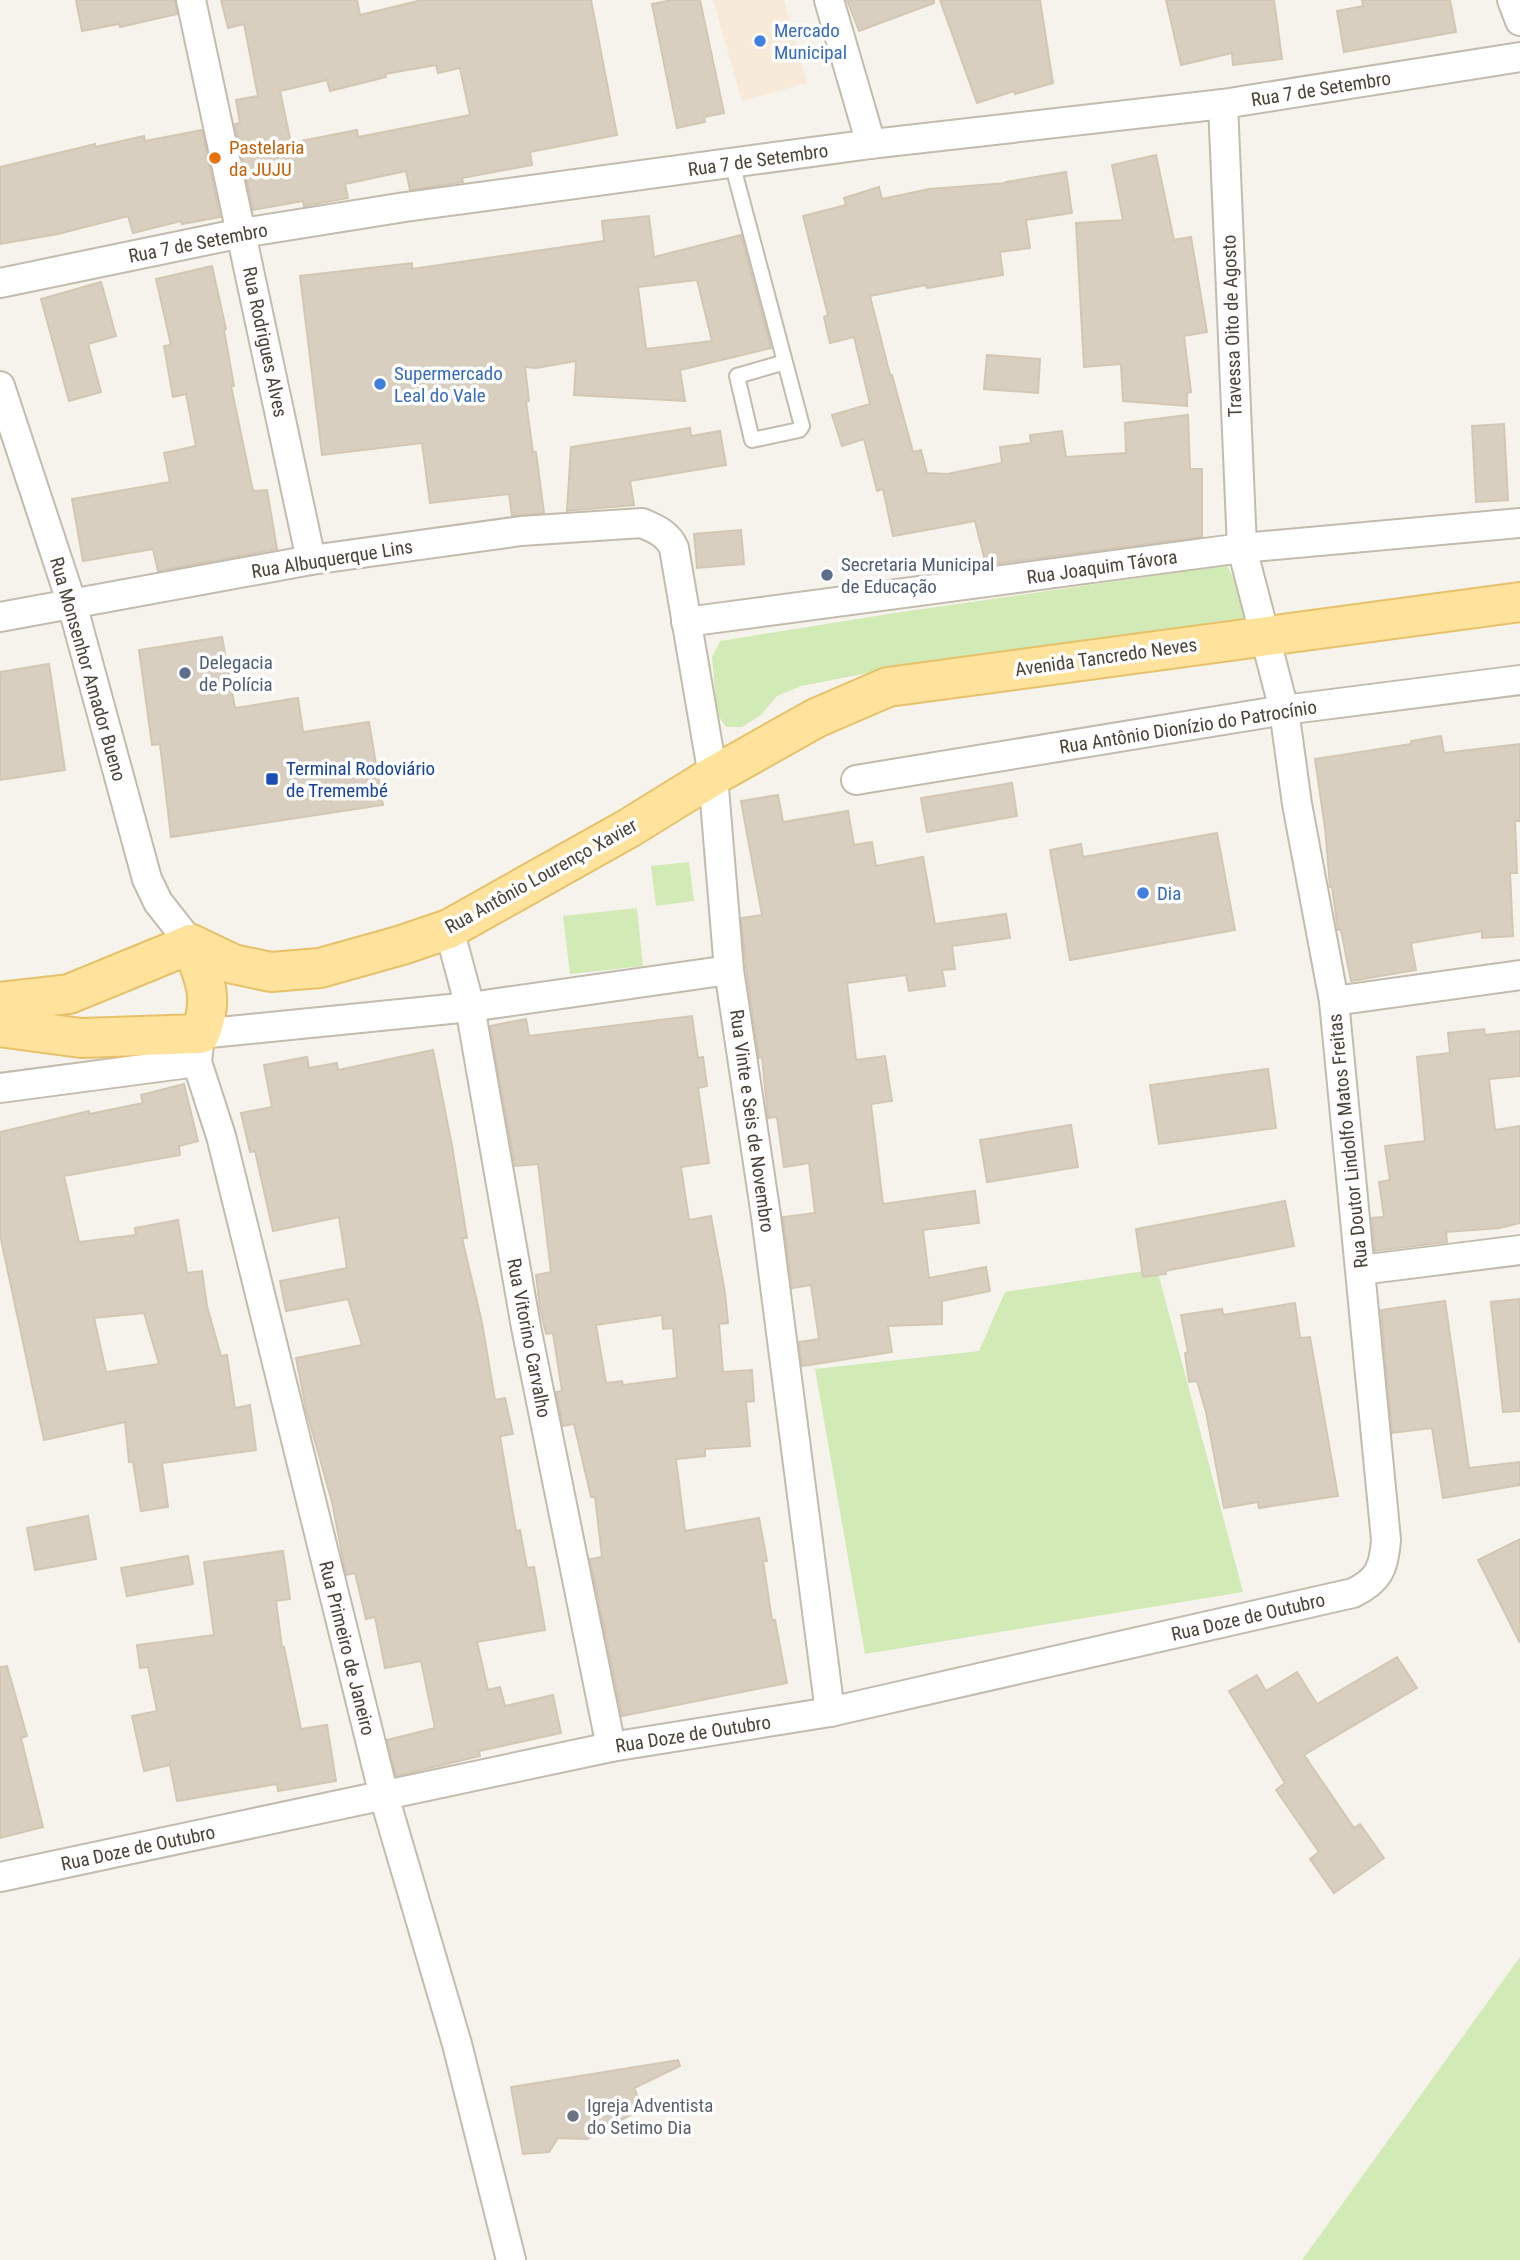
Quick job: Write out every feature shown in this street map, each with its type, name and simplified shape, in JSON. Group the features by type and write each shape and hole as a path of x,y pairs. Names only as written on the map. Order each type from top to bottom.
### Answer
{"main road":[{"name":"Avenida Tancredo Neves","path":"713,776 816,718 888,687 1520,603"},
{"name":"Rua Antônio Lourenço Xavier","path":"191,944 233,964 271,972 320,968 402,945 449,929 629,828 713,776"},
{"path":"0,1002 69,993 191,944 208,987 208,1006 199,1048 81,1038 0,1027"}],"street":[{"name":"Rua Rodrigues Alves","path":"191,0 312,560"},
{"path":"829,0 872,144"},
{"path":"1513,0 1520,21"},
{"name":"Rua 7 de Setembro","path":"0,283 242,233 405,207 872,144 1223,104 1520,57"},
{"name":"Travessa Oito de Agosto","path":"1223,104 1242,548 1263,636"},
{"name":"Rua Monsenhor Amador Bueno","path":"0,386 72,604 147,879 158,902 191,944"},
{"name":"Rua Albuquerque Lins","path":"0,617 312,560 521,531 642,523 664,534"},
{"name":"Rua Joaquim Távora","path":"686,622 1242,548 1520,523"},
{"name":"Rua Vinte e Seis de Novembro","path":"664,534 674,548 713,776 729,970 766,1216 830,1712"},
{"name":"Rua Doutor Lindolfo Matos Freitas","path":"1263,636 1284,710 1297,804 1334,1001 1386,1541 1385,1558 1379,1573"},
{"name":"Rua Antônio Dionízio do Patrocínio","path":"856,780 1284,710 1520,680"},
{"name":"Rua Vitorino Carvalho","path":"449,929 470,1007 526,1327 611,1747"},
{"path":"0,1088 199,1048 729,970"},
{"path":"1334,1001 1520,975"},
{"name":"Rua Primeiro de Janeiro","path":"199,1048 384,1796 457,2044 511,2260"},
{"path":"1361,1270 1520,1250"},
{"name":"Rua Doze de Outubro","path":"0,1877 611,1747 830,1712 1353,1593 1368,1586 1379,1573"}],"lane":[{"path":"732,163 785,362 802,428 752,440 737,376 785,362"}],"shaded area":[{"name":"Mercado Municipal","path":"713,0 784,0 807,83 742,101"}],"green space":[{"path":"1227,565 1237,586 1249,627 878,671 801,686 777,696 761,715 742,727 726,727 717,714 712,657 720,641"},
{"path":"689,862 694,901 656,906 651,866"},
{"path":"637,908 643,966 570,974 563,916"},
{"path":"1157,1269 1243,1592 865,1654 815,1369 979,1351 1005,1292"},
{"path":"1520,1957 1520,2260 1302,2260"}],"building":[{"path":"76,0 175,0 177,14 120,27 119,24 82,31"},
{"path":"221,0 357,0 360,15 422,0 591,0 617,135 530,152 532,165 462,178 463,182 410,190 406,171 345,184 348,198 304,206 303,201 253,210 235,124 240,123 236,100 258,96 244,24 228,28","holes":["436,65 438,73 460,68 470,115 358,137 357,130 291,143 280,91 327,80 330,91 386,77 385,74"]},
{"path":"672,0 700,0 724,113 704,117 705,122 677,128 652,4"},
{"path":"847,0 934,0 934,3 859,31"},
{"path":"940,0 1040,0 1053,83 1015,94 1014,91 977,103"},
{"path":"1166,0 1274,0 1282,59 1233,65 1232,53 1181,65"},
{"path":"1362,0 1450,0 1456,32 1344,52 1337,11 1363,6"},
{"path":"202,130 220,217 182,224 181,221 133,233 128,216 58,234 0,244 0,167 95,144 95,147 144,136 145,141"},
{"path":"1156,155 1174,240 1191,237 1207,332 1184,336 1191,392 1187,393 1187,406 1123,401 1121,364 1084,367 1076,223 1123,220 1112,165"},
{"path":"1066,172 1072,213 1026,220 1030,248 1000,252 1003,275 927,288 926,285 870,296 913,452 921,450 927,473 947,474 1002,463 1000,447 1031,443 1030,435 1062,431 1066,457 1126,453 1125,423 1188,415 1190,469 1202,469 1202,537 986,565 975,521 893,536 883,489 877,491 864,439 842,446 832,415 870,404 854,337 830,343 824,317 828,315 803,216 846,205 844,198 879,187 882,199 929,189 1007,183"},
{"path":"649,216 654,257 741,235 771,348 680,370 685,401 574,395 576,361 536,368 525,367 529,401 526,402 544,513 512,516 509,494 430,503 422,443 322,455 300,276 412,263 412,269 604,241 602,221","holes":["697,280 712,341 646,349 638,287"]},
{"path":"212,266 226,329 224,330 234,386 231,386 253,491 267,490 277,549 158,571 153,549 83,561 72,499 170,482 164,453 196,446 186,394 173,397 164,346 171,345 156,279"},
{"path":"101,282 116,336 88,344 101,392 69,401 41,299"},
{"path":"987,355 1040,359 1038,393 984,389"},
{"path":"1504,424 1508,500 1476,502 1472,426"},
{"path":"690,428 691,436 720,431 726,465 630,481 634,505 567,511 571,447"},
{"path":"741,530 744,564 697,568 694,534"},
{"name":"Terminal Rodoviário de Tremembé","path":"222,637 235,708 298,698 303,732 369,722 383,805 171,837 160,744 152,745 139,650"},
{"path":"49,664 65,770 0,780 0,672"},
{"path":"1441,736 1444,753 1520,744 1520,821 1515,821 1517,873 1510,873 1513,936 1482,938 1482,931 1411,943 1416,970 1351,981 1330,887 1315,759 1411,744 1411,741"},
{"path":"1012,783 1017,816 927,832 921,798"},
{"path":"778,795 783,822 848,811 854,845 872,842 876,866 923,857 935,924 1006,914 1010,938 952,946 955,969 942,970 945,986 909,991 906,975 847,983 856,1060 885,1056 892,1101 871,1104 883,1204 975,1191 979,1223 923,1230 929,1278 986,1267 990,1291 942,1301 942,1324 888,1326 892,1352 802,1366 799,1342 819,1339 811,1285 792,1288 783,1217 815,1213 809,1163 784,1167 777,1117 768,1118 762,1057 759,1058 741,918 762,915 741,801"},
{"name":"Dia","path":"1217,833 1235,930 1070,960 1050,850 1081,844 1083,857"},
{"path":"692,1016 698,1058 703,1057 707,1086 698,1088 709,1163 681,1167 689,1220 711,1216 728,1323 719,1324 723,1372 752,1370 754,1401 746,1402 750,1446 705,1449 705,1456 676,1459 685,1531 759,1518 767,1561 763,1561 772,1620 775,1620 787,1683 622,1716 590,1559 602,1557 595,1497 591,1497 574,1424 563,1426 556,1392 562,1391 553,1333 546,1334 540,1308 536,1275 551,1272 538,1164 515,1166 490,1026 526,1019 529,1036","holes":["662,1315 663,1329 673,1328 677,1378 623,1385 622,1381 606,1383 596,1325"]},
{"path":"1484,1029 1485,1035 1520,1031 1520,1076 1489,1079 1495,1130 1520,1126 1520,1223 1500,1228 1446,1232 1447,1242 1375,1251 1372,1218 1384,1217 1379,1182 1390,1180 1385,1146 1425,1141 1417,1057 1450,1053 1448,1033"},
{"path":"433,1050 467,1238 462,1238 482,1323 495,1400 505,1398 513,1434 500,1436 516,1531 520,1530 527,1568 534,1567 545,1630 477,1642 488,1690 500,1687 505,1706 553,1695 561,1733 479,1751 480,1756 396,1776 387,1740 435,1728 421,1661 385,1668 375,1617 366,1619 355,1573 346,1575 332,1502 306,1409 296,1358 362,1345 348,1299 286,1311 280,1281 347,1268 339,1217 273,1231 255,1151 250,1152 241,1113 272,1107 264,1065 307,1057 309,1068 337,1063 338,1070"},
{"path":"1268,1069 1276,1128 1159,1144 1150,1085"},
{"path":"184,1084 198,1141 179,1146 180,1155 64,1176 79,1242 136,1235 135,1228 178,1220 187,1273 202,1271 207,1306 221,1356 227,1355 235,1408 250,1405 256,1450 162,1463 168,1507 141,1511 133,1462 129,1462 125,1422 44,1440 0,1235 0,1132 89,1111 89,1114 143,1103 141,1095","holes":["144,1313 159,1364 106,1372 94,1318"]},
{"path":"1071,1125 1078,1167 987,1182 980,1140"},
{"path":"1285,1201 1294,1246 1143,1277 1136,1229"},
{"path":"1520,1299 1520,1411 1503,1412 1491,1302"},
{"path":"1445,1301 1469,1468 1520,1462 1520,1485 1443,1498 1432,1428 1392,1433 1381,1310"},
{"path":"1295,1303 1300,1338 1310,1337 1338,1496 1259,1508 1258,1502 1224,1508 1206,1412 1197,1381 1189,1382 1185,1353 1188,1352 1181,1315 1222,1309 1223,1315"},
{"path":"88,1516 96,1559 35,1570 27,1528"},
{"path":"1520,1539 1520,1643 1478,1560"},
{"path":"283,1551 290,1599 276,1601 282,1648 284,1647 301,1729 327,1725 336,1781 278,1791 277,1784 177,1801 170,1765 144,1771 132,1716 157,1711 148,1667 140,1668 137,1645 214,1635 204,1562"},
{"path":"188,1556 193,1584 127,1596 121,1568"},
{"path":"1397,1657 1417,1688 1304,1755 1354,1828 1360,1824 1384,1858 1334,1893 1310,1859 1319,1852 1276,1790 1285,1783 1229,1691 1257,1675 1266,1691 1297,1672 1317,1704"},
{"path":"7,1666 27,1736 21,1738 43,1827 0,1838 0,1667"},
{"name":"Igreja Adventista do Setimo Dia","path":"678,2060 680,2066 634,2088 643,2108 587,2139 558,2138 549,2152 523,2154 511,2087"}],"place":[{"name":"Mercado Municipal","path":"760,41"},
{"name":"Pastelaria da JUJU","path":"215,158"},
{"name":"Supermercado Leal do Vale","path":"380,384"},
{"name":"Secretaria Municipal de Educação","path":"827,575"},
{"name":"Delegacia de Polícia","path":"185,673"},
{"name":"Terminal Rodoviário de Tremembé","path":"272,779"},
{"name":"Dia","path":"1143,893"},
{"name":"Igreja Adventista do Setimo Dia","path":"573,2116"}]}
